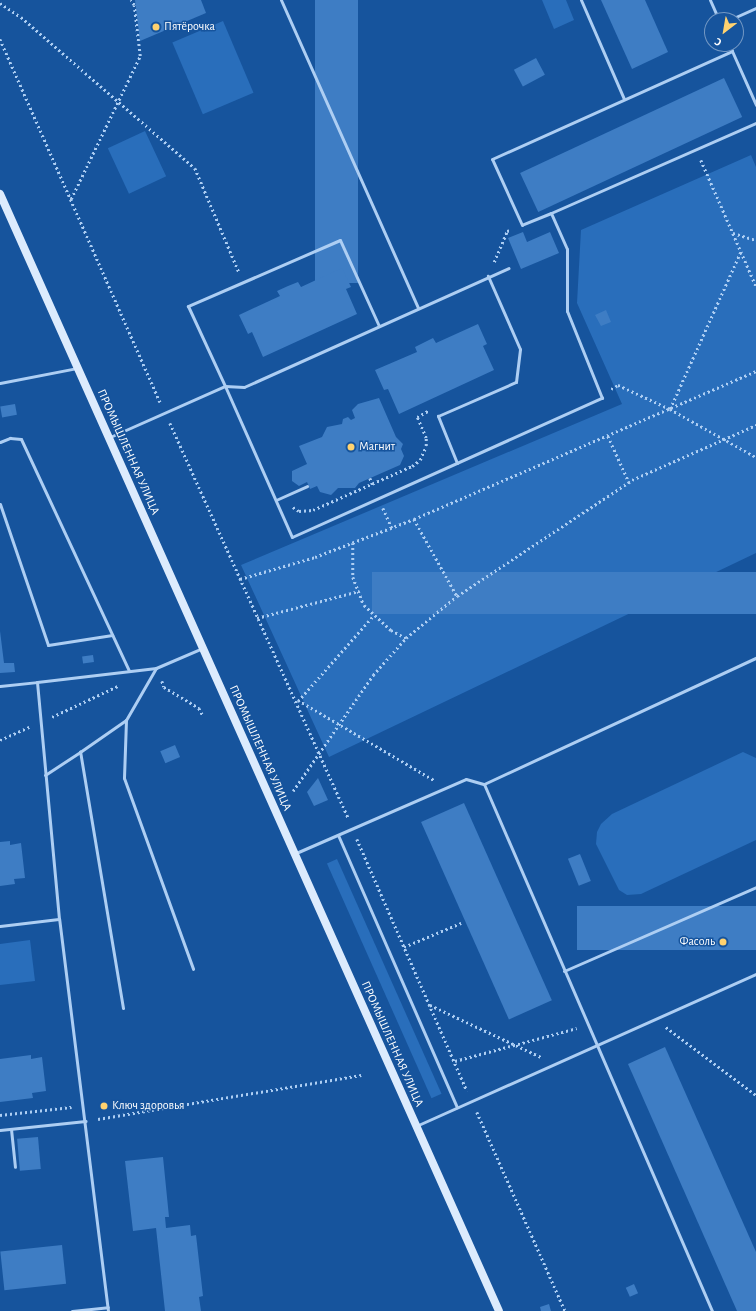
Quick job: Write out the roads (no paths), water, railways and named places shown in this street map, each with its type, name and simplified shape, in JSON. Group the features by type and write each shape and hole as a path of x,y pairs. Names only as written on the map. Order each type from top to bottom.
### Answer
{"street":[{"name":"ПРОМЫШЛЕННАЯ УЛИЦА","path":"0,194 499,1311"}],"lane":[{"path":"281,0 418,308"},
{"path":"580,0 624,99"},
{"path":"710,0 715,12"},
{"path":"744,13 756,8"},
{"path":"730,52 492,158 522,224 551,213 756,123"},
{"path":"732,52 756,104"},
{"path":"379,326 340,240 188,306 292,537 602,398 567,310 566,249 551,213"},
{"path":"109,438 225,386 244,386 488,276 509,268"},
{"path":"457,463 438,416 516,382 520,350 488,276"},
{"path":"0,383 78,368"},
{"path":"0,442 10,438 21,439 128,671"},
{"path":"276,500 307,486"},
{"path":"0,504 48,645 112,635"},
{"path":"0,686 156,668 203,648"},
{"path":"295,854 466,779 484,784 756,658"},
{"path":"45,775 126,720 156,668"},
{"path":"37,682 59,919 86,1121 108,1309 72,1311"},
{"path":"126,720 124,778 193,969"},
{"path":"80,752 123,1008"},
{"path":"484,784 587,1026 712,1311"},
{"path":"338,835 457,1107"},
{"path":"564,970 756,886"},
{"path":"0,926 59,919"},
{"path":"416,1126 756,974"},
{"path":"0,1130 86,1121"},
{"path":"11,1129 15,1167"}],"place":[{"name":"Пятёрочка","path":"156,27"},
{"name":"Магнит","path":"351,447"},
{"name":"Фасоль","path":"723,942"},
{"name":"Ключ здоровья","path":"104,1106"}]}
